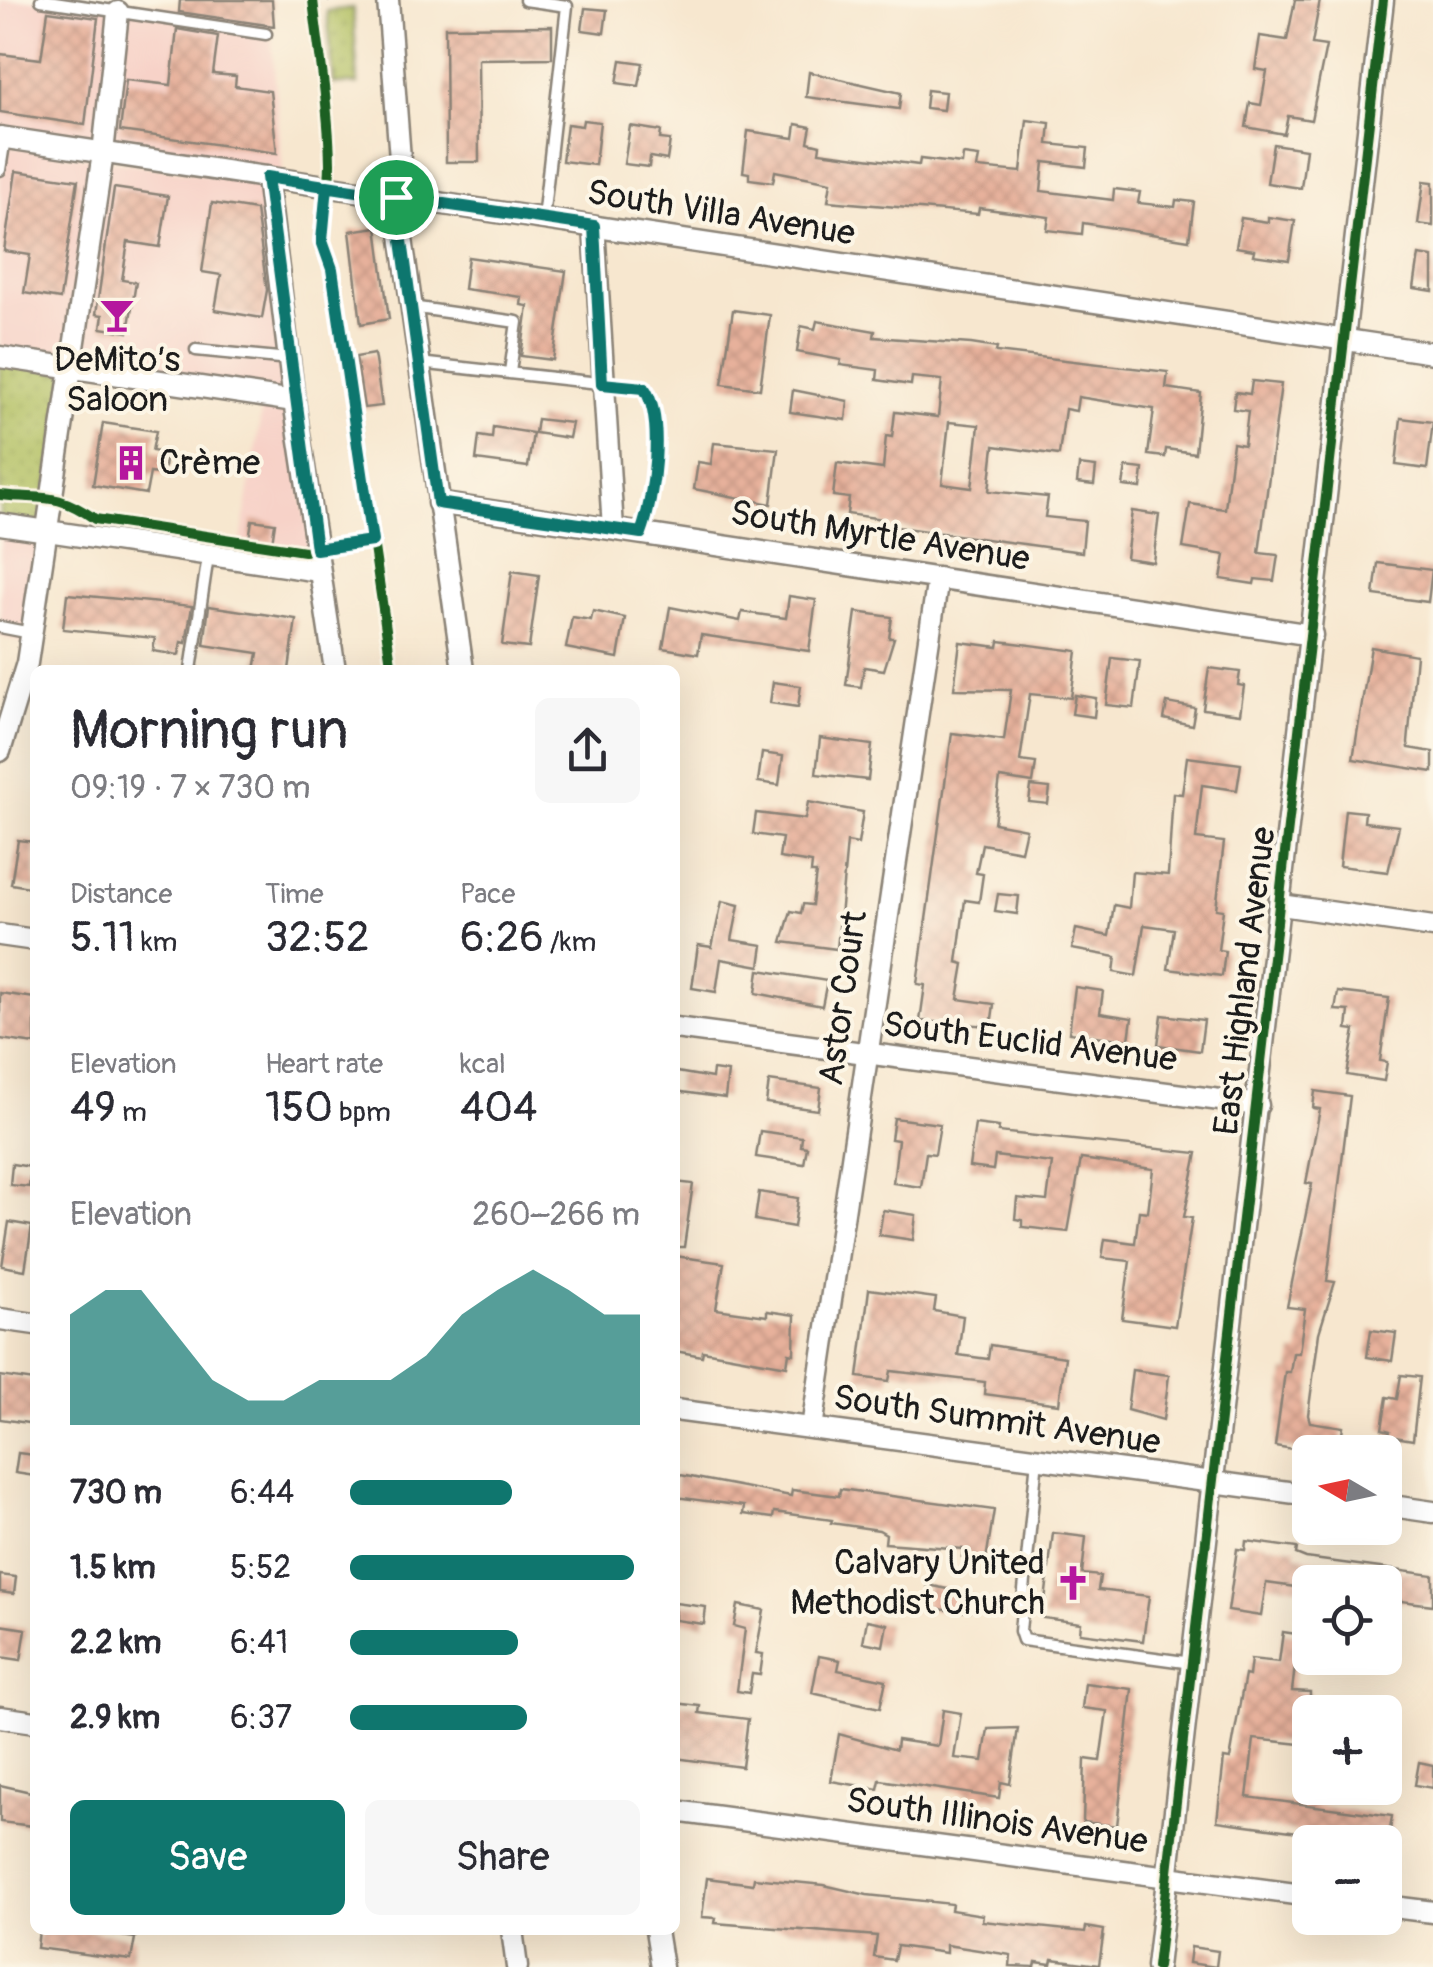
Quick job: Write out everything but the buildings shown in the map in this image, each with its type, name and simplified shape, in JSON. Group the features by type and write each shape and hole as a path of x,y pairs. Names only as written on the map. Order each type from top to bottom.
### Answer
{"street":[{"path":"388,0 400,160 396,197 463,665"},
{"name":"East Highland Avenue","path":"1157,1967 1383,0"},
{"path":"0,751 32,633 103,153 118,12"},
{"name":"South Villa Avenue","path":"3,138 1433,353"},
{"path":"267,177 294,401 333,665"},
{"path":"594,226 613,529"},
{"path":"0,357 294,401"},
{"name":"South Myrtle Avenue","path":"438,503 1312,635"},
{"path":"0,524 319,571"},
{"name":"Astor Court","path":"812,1428 938,578"},
{"path":"1281,905 1433,927"},
{"path":"0,935 30,939"},
{"name":"South Euclid Avenue","path":"680,1029 1258,1104"},
{"path":"0,1320 30,1323"},
{"name":"South Summit Avenue","path":"680,1411 1292,1493"},
{"path":"1402,1508 1433,1512"},
{"path":"0,1718 30,1721"},
{"name":"South Illinois Avenue","path":"680,1812 1292,1893"},
{"path":"1402,1908 1433,1912"},
{"path":"513,1935 518,1967"},
{"path":"657,1935 662,1967"}],"lane":[{"path":"42,0 266,34"},
{"path":"525,0 567,6 543,219"},
{"path":"0,170 3,138"},
{"path":"410,306 518,322 510,372"},
{"path":"196,350 289,359"},
{"path":"418,362 644,388 656,404 650,507 641,533"},
{"path":"192,665 208,555"},
{"path":"0,627 32,633"},
{"path":"1038,1458 1020,1631 1023,1640 1192,1663"}],"path":[{"path":"318,28 314,5 329,0"}],"shaded area":[{"path":"0,0 123,0 270,21 283,174 0,131"},
{"path":"0,145 262,183 288,395 0,350"},
{"path":"263,401 288,404 313,565 239,555"},
{"path":"0,531 45,538 30,645 0,636"}],"green space":[{"path":"353,8 358,84 334,84 327,11"},
{"path":"0,362 66,373 43,524 0,518"}],"cycle path":[{"path":"313,0 329,142 324,238 333,269 391,665"},
{"path":"1157,1967 1383,0"},
{"path":"0,495 59,500 95,519 304,551 372,541"}],"place":[{"name":"DeMito’s Saloon","path":"117,315"},
{"name":"Crème","path":"131,463"},
{"name":"Calvary United Methodist Church","path":"1073,1583"}],"route":[{"path":"396,197 327,186 267,177 316,549 372,541 332,269 322,241 321,218 327,186 396,197 438,503 641,533 650,507 656,404 644,388 602,384 594,226 396,197"}]}
